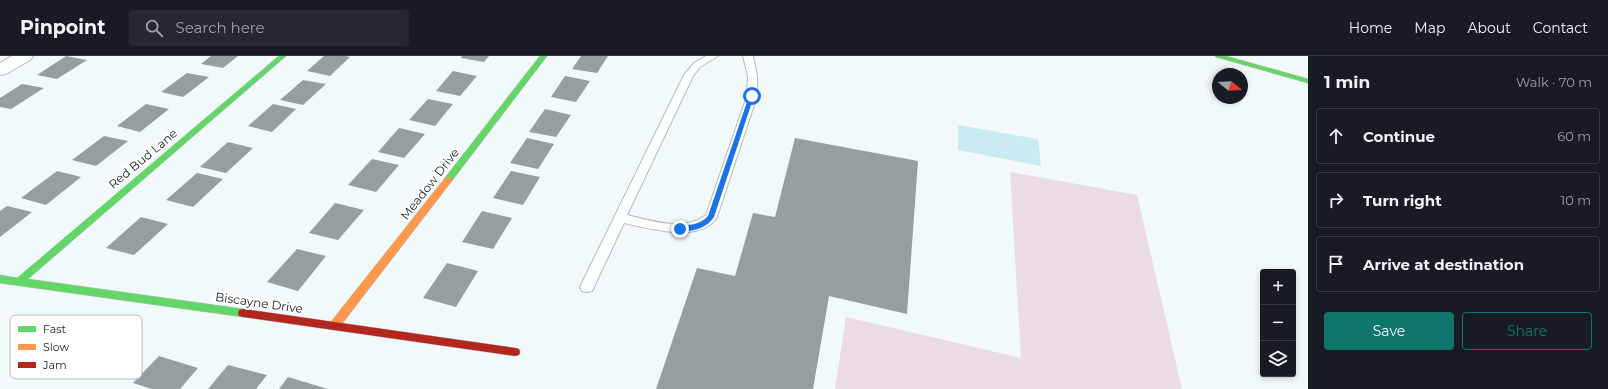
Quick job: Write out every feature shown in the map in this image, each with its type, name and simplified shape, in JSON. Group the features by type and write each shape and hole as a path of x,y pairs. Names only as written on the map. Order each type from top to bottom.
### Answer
{"street":[{"path":"0,70 24,56"},
{"name":"Red Bud Lane","path":"19,280 283,56"},
{"name":"Meadow Drive","path":"334,326 544,56"},
{"path":"1218,56 1308,81"},
{"name":"Biscayne Drive","path":"0,279 19,280 515,352"}],"lane":[{"path":"588,288 688,75 697,64 713,56"},
{"path":"621,218 668,227 690,229 705,223 711,217 752,96 754,86 753,72 748,56"}],"shaded area":[{"path":"1010,172 1137,195 1182,389 835,389 846,317 1021,358"}],"water":[{"path":"958,125 1038,139 1041,166 958,150"}],"building":[{"path":"66,56 87,60 57,79 37,75"},
{"path":"211,56 238,56 223,68 201,64"},
{"path":"324,56 350,57 330,76 307,71"},
{"path":"462,56 489,56 484,62 461,58"},
{"path":"581,56 608,56 597,73 572,69"},
{"path":"453,71 477,76 460,96 436,91"},
{"path":"187,73 209,77 183,97 161,92"},
{"path":"565,76 590,81 576,102 551,97"},
{"path":"303,80 326,84 303,105 280,100"},
{"path":"22,84 44,88 11,109 0,107 0,98"},
{"path":"428,99 453,104 435,126 409,120"},
{"path":"146,104 169,109 140,132 117,126"},
{"path":"273,104 296,109 272,132 248,126"},
{"path":"545,109 571,115 556,137 529,132"},
{"path":"399,128 425,134 404,158 378,152"},
{"path":"104,136 128,141 96,166 72,160"},
{"path":"527,138 554,144 538,169 510,163"},
{"path":"795,138 918,161 907,314 829,296 813,389 656,389 697,268 735,276 753,213 775,217"},
{"path":"228,142 253,148 226,173 200,167"},
{"path":"372,159 399,165 376,192 348,185"},
{"path":"57,171 81,177 46,205 21,198"},
{"path":"511,171 540,177 523,205 493,198"},
{"path":"197,173 223,179 193,207 166,200"},
{"path":"335,203 364,210 338,240 309,233"},
{"path":"7,206 32,212 0,237 0,211"},
{"path":"482,211 512,218 493,249 462,242"},
{"path":"141,217 168,224 134,255 106,248"},
{"path":"297,249 326,256 298,291 267,282"},
{"path":"447,263 478,271 456,307 423,298"},
{"path":"159,356 198,368 180,389 152,389 133,383 137,379 142,379 142,374"},
{"path":"228,365 267,375 256,389 208,389"},
{"path":"288,377 328,389 279,389"}],"traffic: fast":[{"path":"19,281 283,56"},
{"path":"448,180 544,56"},
{"path":"1218,56 1308,81"},
{"path":"0,279 243,313"}],"traffic: slow":[{"path":"334,326 448,180"}],"traffic: jam":[{"path":"243,313 515,352"}],"route":[{"path":"680,229 697,227 705,223 711,217 752,96"}]}
